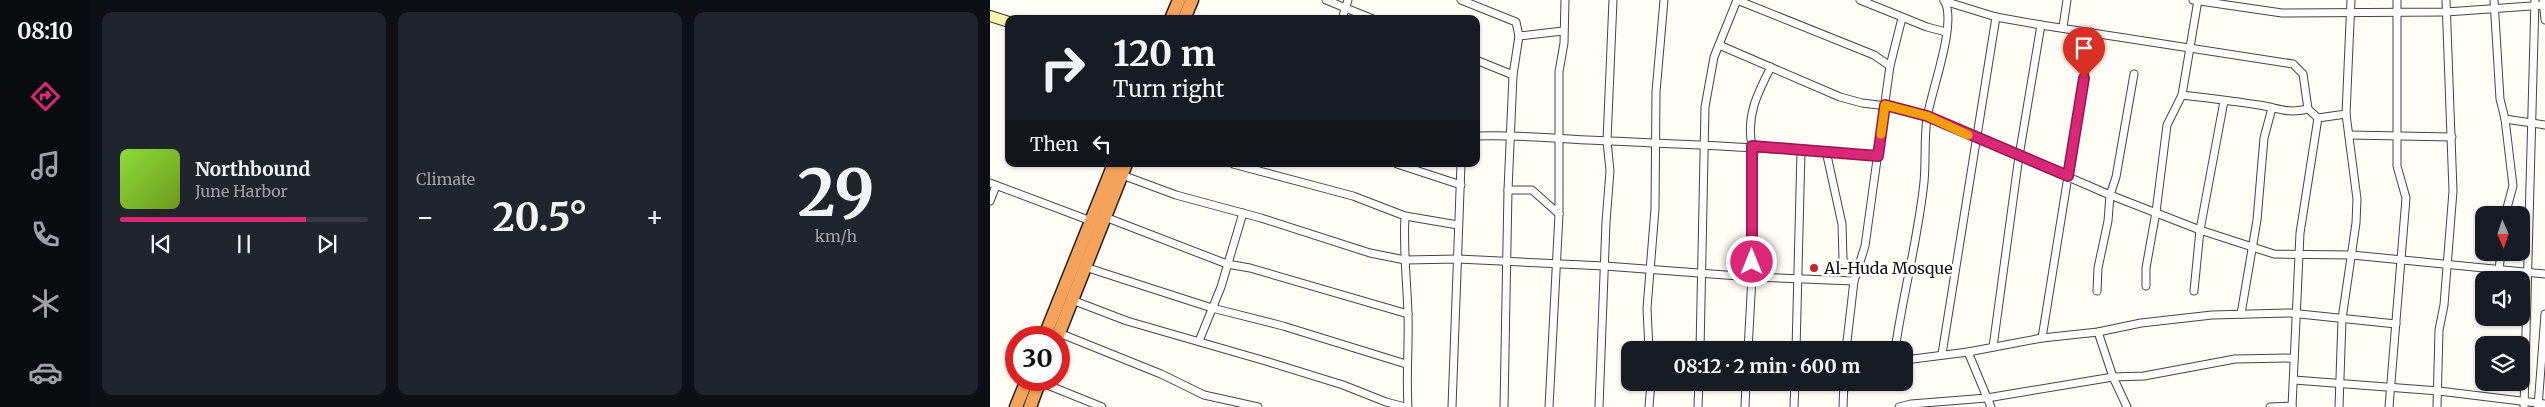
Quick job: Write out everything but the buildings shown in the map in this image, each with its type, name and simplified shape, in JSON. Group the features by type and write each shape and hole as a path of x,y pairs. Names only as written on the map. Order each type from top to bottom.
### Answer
{"highway":[{"path":"1173,15 1179,0"},
{"path":"1186,15 1192,0"},
{"path":"1049,326 1113,167"},
{"path":"1062,326 1124,170"},
{"path":"1016,407 1028,391"},
{"path":"1030,407 1034,391"}],"street":[{"path":"1326,0 1363,15"},
{"path":"1343,15 1348,0"},
{"path":"1461,0 1516,22 1518,36 1513,75 1510,134 1504,407"},
{"path":"1549,407 1559,214 1559,72 1564,43 1565,0"},
{"path":"1599,407 1610,171 1607,141 1613,0"},
{"path":"1649,341 1647,308 1655,208 1656,92 1664,0"},
{"path":"1700,341 1707,87 1711,68 1737,0 1874,55 1890,66"},
{"path":"1860,0 1902,18 1946,32"},
{"path":"2063,27 2067,0"},
{"path":"2146,286 2146,268 2156,212 2166,125 2182,95 2191,48 2196,0 2282,13 2446,12 2494,4 2544,4 2545,20"},
{"path":"2339,407 2342,319 2352,255 2357,198 2346,114 2351,0"},
{"path":"2389,407 2406,198 2397,166 2397,0"},
{"path":"2437,407 2439,391 2439,330 2444,305 2453,191 2446,0"},
{"path":"2524,407 2535,0"},
{"path":"1944,1 1996,17 2292,64 2303,74 2308,109 2318,118"},
{"path":"1897,341 1922,192 1927,116 1935,86 1949,12 1944,1"},
{"path":"2494,4 2500,98 2505,119 2513,186 2507,206"},
{"path":"1942,354 1996,17"},
{"path":"1847,341 1856,270 1865,246 1890,66 1902,18"},
{"path":"991,19 1005,21"},
{"path":"1993,347 2019,156 2041,25"},
{"path":"1518,36 1563,31"},
{"path":"2042,338 2087,58 2078,57 2079,45 2089,40 2091,32"},
{"path":"1719,45 1840,97 1862,103 1885,105 1927,116 2110,195 2200,230 2274,254 2352,255 2447,266 2545,274"},
{"path":"1480,62 1513,75"},
{"path":"1748,341 1752,277 1752,146 1749,129 1754,100 1771,68"},
{"path":"2096,291 2098,268 2108,221 2110,195 2116,177 2134,74"},
{"path":"2182,95 2296,112 2308,109"},
{"path":"2194,291 2200,230 2224,101"},
{"path":"2241,314 2257,220 2264,138 2272,108"},
{"path":"2318,118 2346,114"},
{"path":"2270,407 2292,406 2300,233 2318,118"},
{"path":"2505,119 2545,125"},
{"path":"1480,136 1510,134 1559,139 1752,146 1878,156"},
{"path":"2349,135 2452,137"},
{"path":"1796,341 1800,151"},
{"path":"1826,151 1842,224 1843,259 1845,264 1856,270"},
{"path":"1244,167 1353,196 1405,216 1458,225"},
{"path":"1406,167 1461,185"},
{"path":"1452,407 1461,167"},
{"path":"1124,170 1176,195 1243,213 1370,253 1405,260 1458,259 1506,261 1702,272 1752,277 1854,281"},
{"path":"990,201 993,184 1091,221"},
{"path":"1508,190 1532,190 1559,214"},
{"path":"1199,340 1212,308 1243,213"},
{"path":"1072,300 1127,321 1199,340 1406,407 1408,314 1405,216"},
{"path":"1105,217 1227,264 1267,272 1408,314"},
{"path":"2499,270 2500,261"},
{"path":"1085,267 1212,308 1283,326 1406,364"},
{"path":"1913,359 1968,352 2042,338 2098,332 2148,322 2241,314 2297,314 2396,324"},
{"path":"2294,380 2439,391 2541,405 2545,314"},
{"path":"2098,332 2113,377 2127,407"},
{"path":"1070,339 1152,370 1204,395 1258,407"},
{"path":"1968,352 1991,407"},
{"path":"1899,407 1911,404 1987,398 2113,377 2144,376 2235,359 2294,358"},
{"path":"1061,391 1102,407"},
{"path":"1649,407 1650,391"},
{"path":"1698,407 1699,391"},
{"path":"1745,407 1746,391"},
{"path":"1794,407 1795,391"},
{"path":"1843,407 1844,391"}],"slow traffic":[{"path":"1881,134 1885,105 1927,116 1968,135"}],"place":[{"name":"Al-Huda Mosque","path":"1814,268"}],"route":[{"path":"1752,262 1752,146 1878,156 1885,105 1927,116 2068,176 2084,78"}]}
